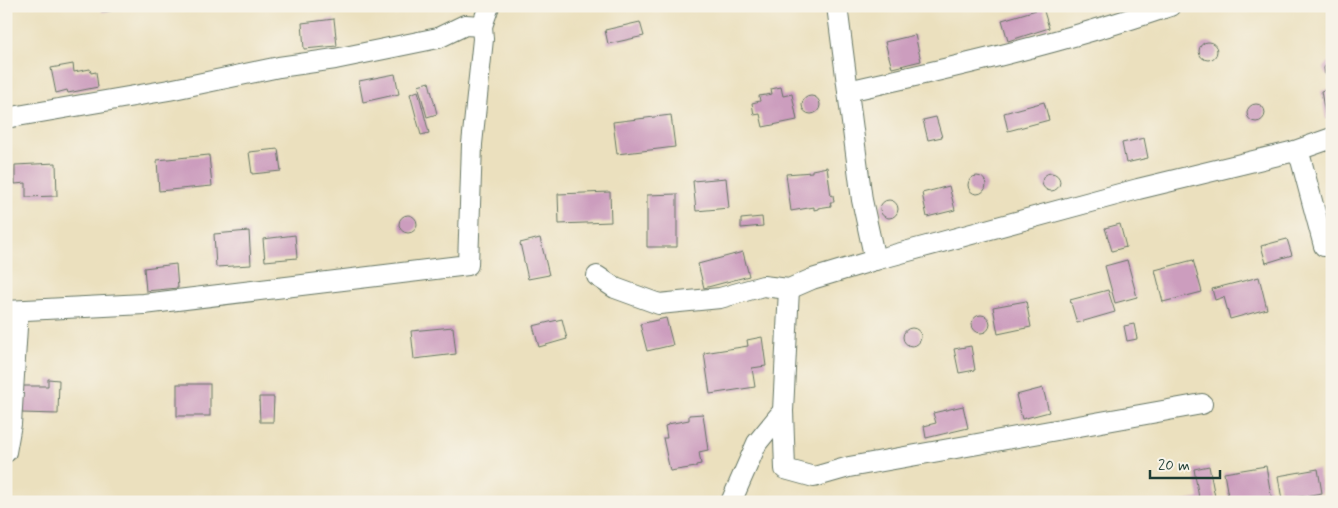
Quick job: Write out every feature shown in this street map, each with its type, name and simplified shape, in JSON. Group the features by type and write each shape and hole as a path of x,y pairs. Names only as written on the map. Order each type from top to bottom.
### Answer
{"street":[{"path":"6,452 11,424 12,311 144,304 468,265 472,144 482,26 489,6"},
{"path":"837,6 862,200 875,260"},
{"path":"848,91 1036,47 1109,27 1170,6"},
{"path":"6,118 169,90 279,67 335,59 438,38 465,25 482,26"},
{"path":"596,276 615,288 659,304 720,298 763,286 789,289 812,279 875,260 1138,189 1295,151 1332,138"},
{"path":"1295,151 1301,160 1324,246"},
{"path":"789,289 783,411 785,469 814,477 849,467 1202,404"},
{"path":"730,501 757,442 783,411"}],"building":[{"path":"102,6 136,6 136,7 102,12"},
{"path":"1043,8 1049,28 1008,41 1002,20"},
{"path":"334,19 337,46 304,49 302,23"},
{"path":"640,22 644,36 608,44 605,30"},
{"path":"915,35 921,61 892,68 885,42"},
{"path":"1208,42 1214,45 1217,51 1214,57 1208,60 1202,57 1199,51 1202,45"},
{"path":"1332,61 1332,79 1325,74 1324,68 1327,63"},
{"path":"73,64 74,72 90,69 91,73 96,72 98,87 68,93 67,90 56,93 51,68"},
{"path":"395,74 399,94 363,102 359,81"},
{"path":"429,82 437,114 427,117 418,85"},
{"path":"781,87 783,96 792,94 797,120 763,127 760,114 754,115 752,103 760,101 759,96 772,94 771,89"},
{"path":"1332,88 1332,118 1326,119 1321,91"},
{"path":"418,91 429,133 421,135 410,94"},
{"path":"811,96 817,99 820,105 817,111 811,114 805,111 802,105 805,99"},
{"path":"1044,102 1049,120 1008,131 1004,113"},
{"path":"1256,104 1262,107 1265,113 1262,119 1256,122 1250,119 1247,113 1250,107"},
{"path":"671,115 675,147 617,154 613,122"},
{"path":"936,117 942,137 928,140 923,120"},
{"path":"1144,138 1148,158 1126,163 1122,143"},
{"path":"278,149 281,171 252,174 249,152"},
{"path":"209,155 212,186 159,191 157,160"},
{"path":"56,163 57,196 26,197 26,183 15,184 15,165"},
{"path":"827,167 831,196 833,195 834,202 830,202 831,206 814,210 814,207 791,211 786,174 812,172 812,170"},
{"path":"1051,173 1057,176 1060,182 1057,188 1051,191 1045,188 1042,182 1045,176"},
{"path":"977,176 983,179 986,185 983,191 977,194 971,191 968,185 971,179"},
{"path":"726,178 729,208 696,211 693,181"},
{"path":"949,186 955,210 927,217 922,193"},
{"path":"610,192 611,222 559,224 558,194"},
{"path":"677,194 677,247 647,247 647,195"},
{"path":"889,200 895,203 898,209 895,215 889,218 883,215 880,209 883,203"},
{"path":"408,215 414,218 417,224 414,230 408,233 402,230 399,224 402,218"},
{"path":"762,217 763,226 741,228 741,219"},
{"path":"1120,224 1126,247 1112,251 1105,228"},
{"path":"249,231 251,265 216,267 214,234"},
{"path":"295,235 297,258 265,261 263,239"},
{"path":"540,238 549,275 528,279 520,243"},
{"path":"1287,239 1292,255 1266,263 1261,246"},
{"path":"743,252 749,276 704,288 698,264"},
{"path":"1127,260 1137,297 1115,303 1105,266"},
{"path":"1193,260 1202,292 1163,302 1155,270"},
{"path":"176,264 178,288 146,291 144,268"},
{"path":"1259,277 1267,309 1230,319 1224,297 1215,300 1212,289"},
{"path":"1108,290 1115,312 1077,323 1070,300"},
{"path":"1026,301 1031,327 998,334 993,307"},
{"path":"981,315 987,318 990,324 987,330 981,333 975,330 972,324 975,318"},
{"path":"666,318 673,345 647,351 640,324"},
{"path":"562,319 567,339 539,347 533,326"},
{"path":"1134,324 1137,339 1127,341 1124,326"},
{"path":"453,327 456,354 414,359 411,331"},
{"path":"912,328 918,331 921,337 918,343 912,346 906,343 903,337 906,331"},
{"path":"762,337 766,366 752,368 755,387 710,394 704,353 748,346 747,340"},
{"path":"971,346 975,370 959,373 954,349"},
{"path":"48,379 59,380 58,414 22,413 22,386 48,386"},
{"path":"177,384 210,384 210,416 177,416"},
{"path":"1043,388 1049,412 1022,419 1016,395"},
{"path":"259,397 274,397 273,422 260,422"},
{"path":"963,406 968,428 926,438 924,426 936,423 933,413"},
{"path":"703,414 708,450 699,452 701,464 696,465 696,467 670,471 663,438 667,438 665,426 689,420 689,415"},
{"path":"1209,466 1216,502 1182,502 1199,498 1194,469"},
{"path":"1266,466 1272,501 1229,502 1224,473"},
{"path":"1318,469 1322,493 1282,500 1278,476"}]}
